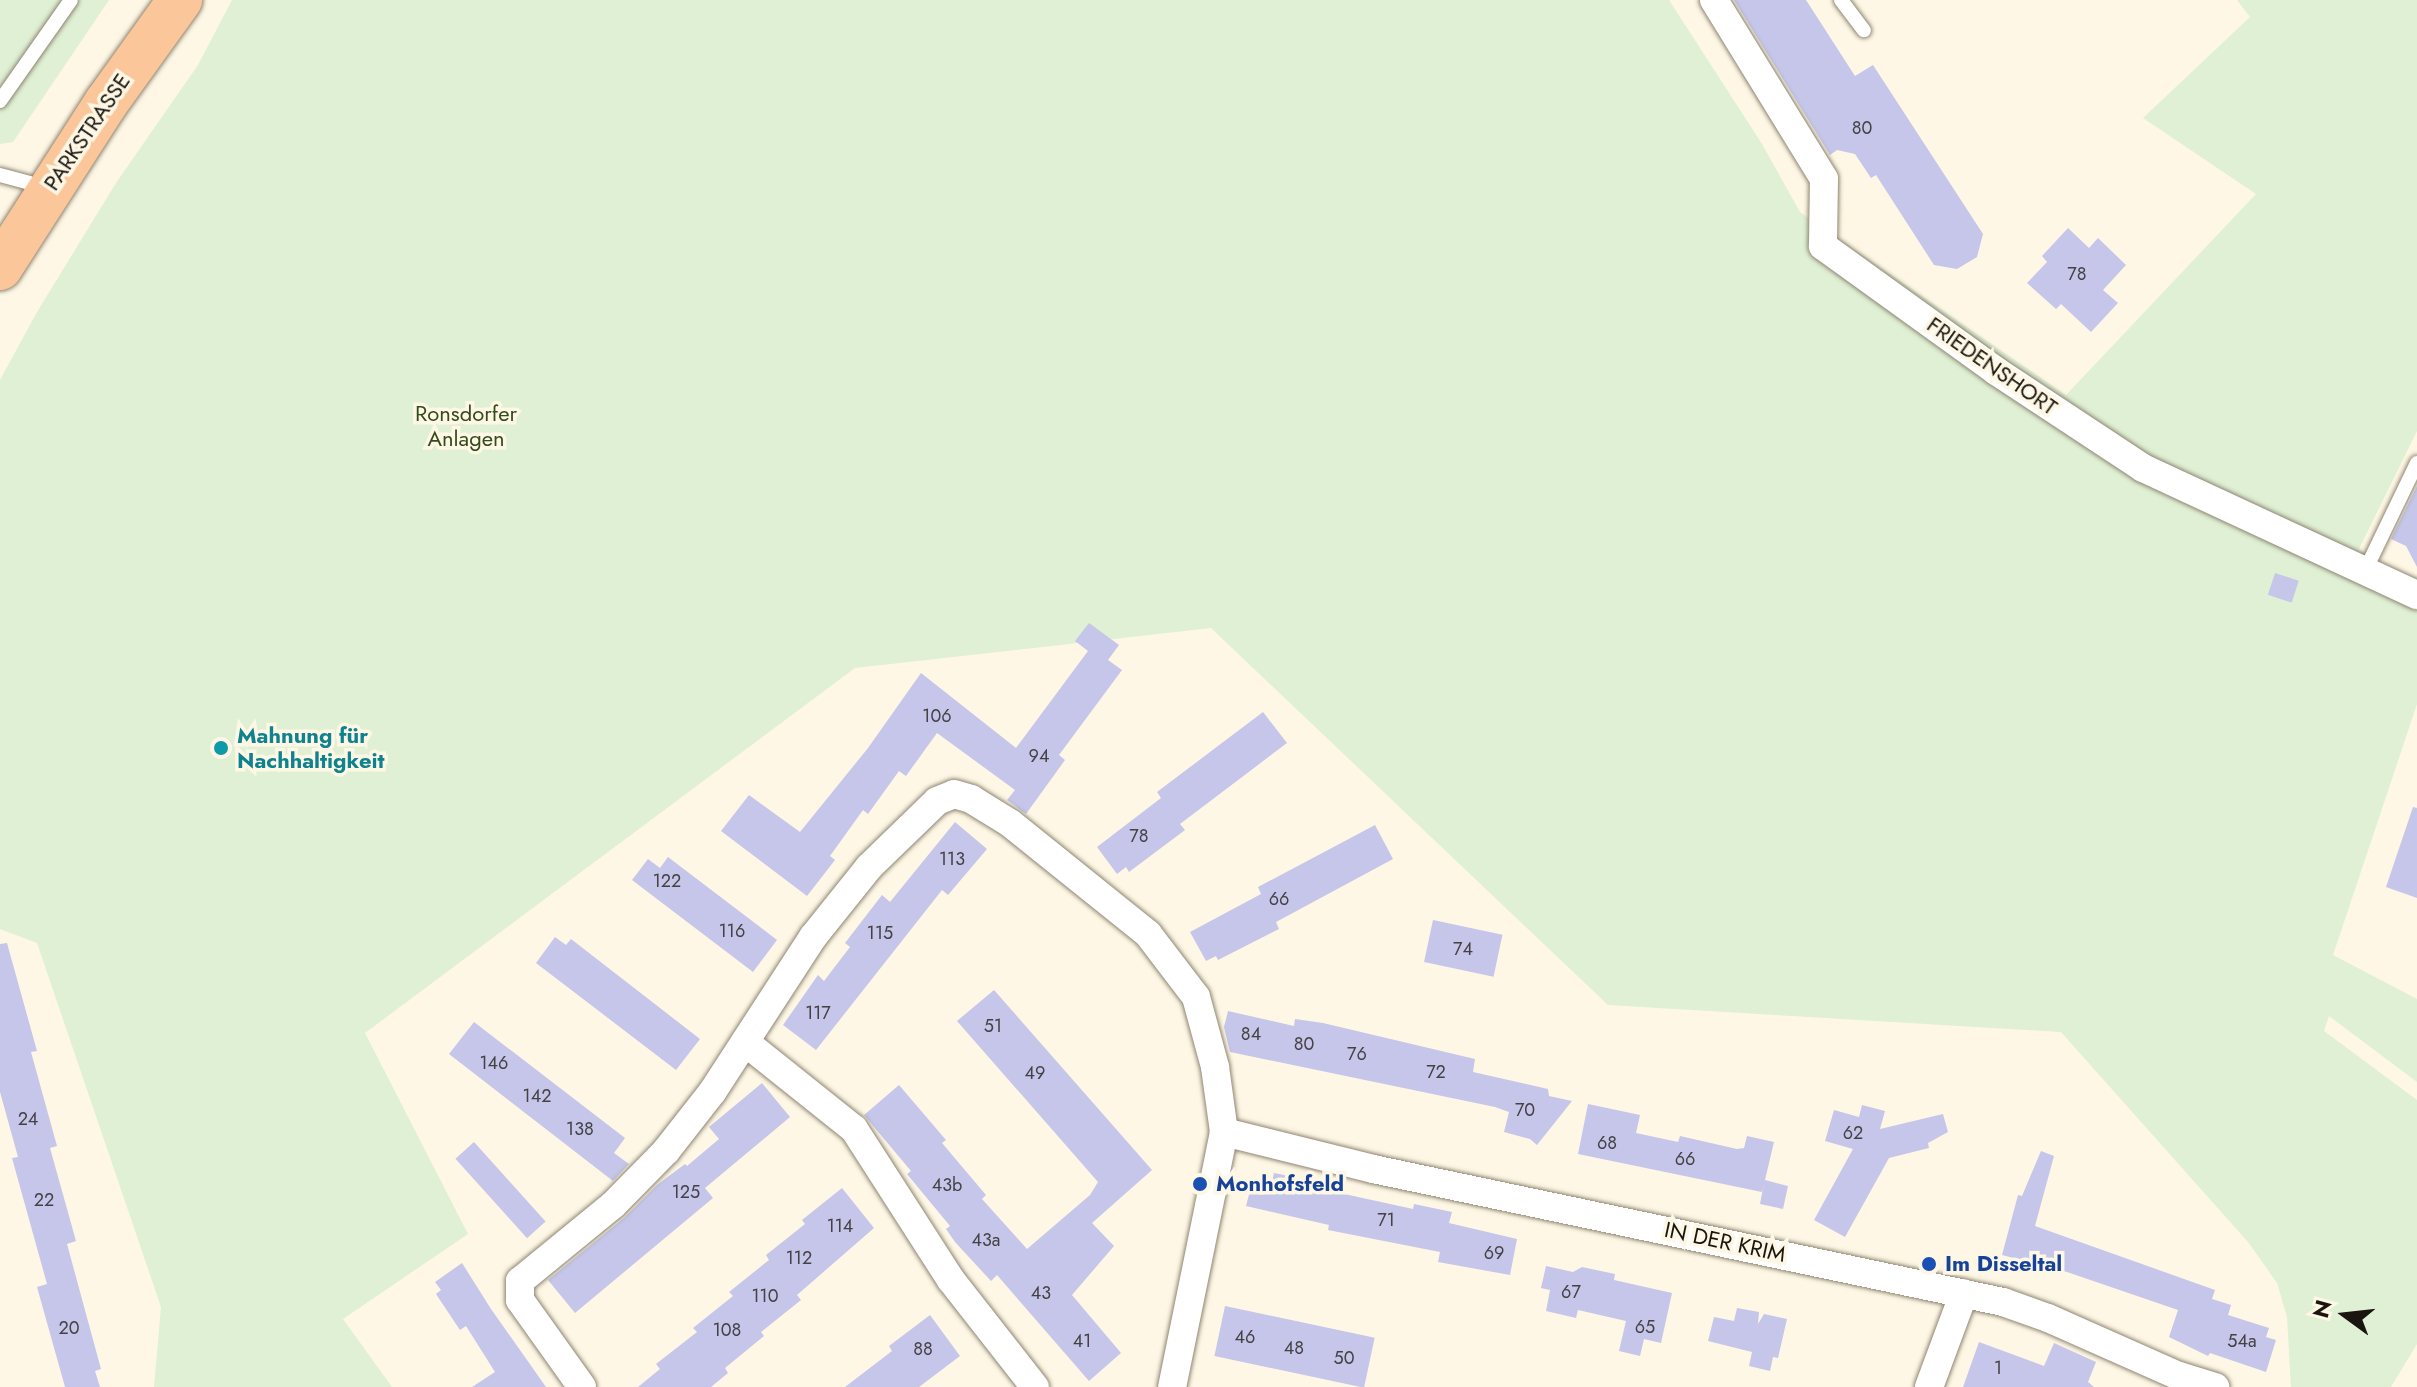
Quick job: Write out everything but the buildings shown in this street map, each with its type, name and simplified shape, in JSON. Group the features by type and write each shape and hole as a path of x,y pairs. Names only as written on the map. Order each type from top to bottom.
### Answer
{"main road":[{"name":"PARKSTRASSE","path":"0,268 46,193 180,0"}],"street":[{"name":"FRIEDENSHORT","path":"1714,0 1824,179 1823,246 1996,371 2143,468 2417,595"},
{"path":"582,1387 520,1300 520,1281 594,1221 649,1170 691,1122 813,937 869,867 937,801 954,794 971,799 1010,823 1158,942 1196,997 1215,1067 1224,1132 1172,1387"},
{"path":"745,1042 854,1129 951,1280 1035,1387"},
{"name":"IN DER KRIM","path":"1224,1132 1373,1169 1964,1293 2048,1318 2179,1376 2215,1387"},
{"path":"1929,1387 1964,1293"}],"lane":[{"path":"0,101 71,0"},
{"path":"1841,0 1864,30"},
{"path":"0,175 29,183 46,193"},
{"path":"2365,571 2417,463"}],"green space":[{"path":"0,0 109,0 13,142 0,144"},
{"name":"Ronsdorfer Anlagen","path":"232,0 1669,0 1762,144 1800,212 2066,395 2256,194 2143,118 2250,17 2237,0 2417,0 2417,431 2359,549 2417,599 2417,704 2333,955 2417,999 2417,1082 2329,1016 2324,1031 2417,1100 2417,1344 2391,1387 2291,1387 2287,1317 2277,1283 2248,1242 2061,1032 1608,1005 1211,628 855,668 365,1033 468,1234 343,1319 392,1387 154,1387 161,1307 37,943 0,929 0,380 37,312 116,183 198,65"}],"place":[{"name":"Mahnung für Nachhaltigkeit","path":"221,748"},
{"name":"Monhofsfeld","path":"1200,1184"},
{"name":"Im Disseltal","path":"1929,1264"}]}
